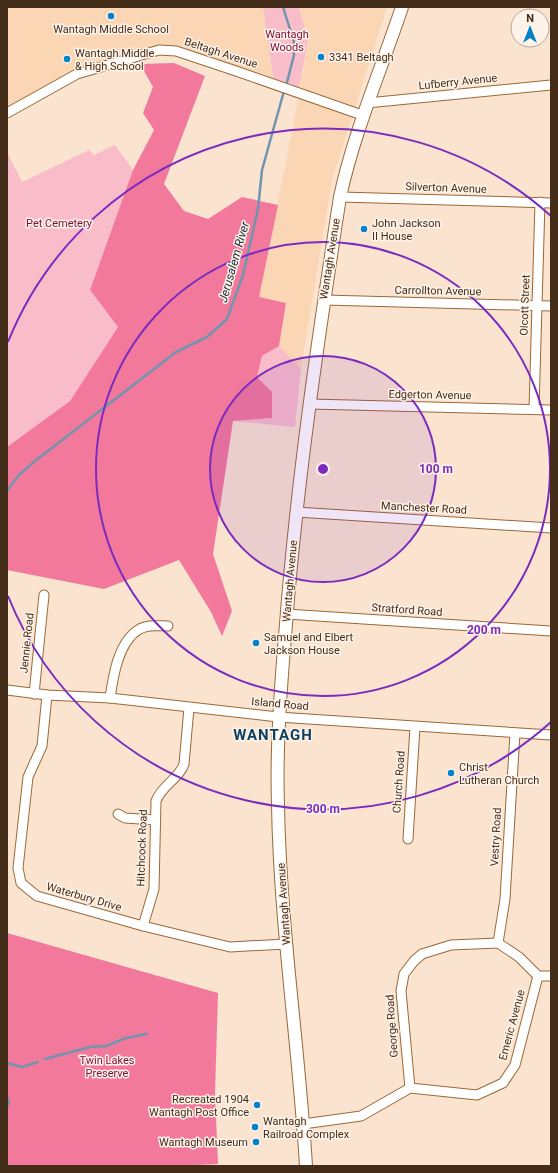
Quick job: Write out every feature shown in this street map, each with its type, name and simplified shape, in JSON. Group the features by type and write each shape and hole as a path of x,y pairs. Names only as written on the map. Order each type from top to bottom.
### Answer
{"main road":[{"name":"Wantagh Avenue","path":"306,1166 304,1124 286,944 278,805 278,717 286,614 308,404 344,176 362,115 402,7"}],"street":[{"name":"Beltagh Avenue","path":"7,113 77,74 158,50 176,51 362,115"},
{"name":"Lufberry Avenue","path":"367,103 551,85"},
{"name":"Silverton Avenue","path":"340,197 551,203"},
{"name":"Olcott Street","path":"534,409 540,202"},
{"name":"Carrollton Avenue","path":"324,300 551,306"},
{"name":"Edgerton Avenue","path":"308,404 551,410"},
{"name":"Manchester Road","path":"296,512 551,528"},
{"name":"Jennie Road","path":"34,694 44,595"},
{"name":"Stratford Road","path":"286,614 551,631"},
{"path":"110,698 114,670 125,645 131,636 138,629 150,626 168,626"},
{"name":"Island Road","path":"7,690 47,696 110,698 278,717 551,735"},
{"name":"Waterbury Drive","path":"47,696 42,746 28,777 18,868 21,883 37,896 143,926 230,947 286,944"},
{"name":"Hitchcock Road","path":"143,926 154,889 156,801 158,796 182,771 184,764 189,708"},
{"name":"Church Road","path":"408,839 415,726"},
{"name":"Vestry Road","path":"498,943 504,900 515,733"},
{"path":"118,814 125,818 155,820"},
{"path":"498,943 519,957 538,976 551,976"},
{"name":"George Road","path":"410,1088 401,991 404,974 414,961 422,954 451,945 498,943"},
{"name":"Emeric Avenue","path":"410,1088 477,1095 503,1084 515,1065 538,976"},
{"path":"304,1124 361,1116 410,1088"}],"shaded area":[{"name":"Wantagh Middle & High School","path":"7,7 263,7 274,84 159,50 80,73 7,114"},
{"path":"299,7 387,7 332,180 301,369 279,346 286,303 259,298 308,41"}],"green space":[{"name":"Wantagh Woods","path":"263,7 299,7 308,41 298,93 274,84"},
{"path":"174,63 205,76 164,184 184,211 208,219 242,197 278,205 259,297 286,303 279,346 262,356 257,377 272,392 272,418 233,421 213,554 232,611 222,636 211,612 179,560 104,589 7,570 7,447 70,401 118,327 90,290 133,170 154,130 143,113 153,87 140,64"},
{"name":"Pet Cemetery","path":"115,145 133,170 90,290 118,327 70,401 7,447 7,152 22,182 89,150 94,155"},
{"path":"279,346 301,369 295,427 233,421 272,418 272,392 257,377 262,356"},
{"name":"Twin Lakes Preserve","path":"7,933 218,993 215,1094 218,1164 176,1166 7,1166"}],"waterway":[{"name":"Jerusalem River","path":"283,7 294,42 294,55 286,86"},
{"name":"Jerusalem River","path":"7,491 19,475 35,461 176,352 207,337 227,319 243,275 258,209 262,170 284,91"},
{"path":"45,1059 90,1047 106,1046 126,1038 147,1034"},
{"path":"7,1063 22,1067 38,1062"},
{"name":"Jerusalem River","path":"7,1097 9,1103 7,1107"}],"place":[{"name":"Wantagh Middle School","path":"111,16"},
{"name":"3341 Beltagh","path":"321,57"},
{"name":"Wantagh Middle & High School","path":"67,59"},
{"name":"John Jackson II House","path":"364,229"},
{"name":"Samuel and Elbert Jackson House","path":"256,643"},
{"name":"Christ Lutheran Church","path":"451,773"},
{"name":"Recreated 1904 Wantagh Post Office","path":"257,1105"},
{"name":"Wantagh Railroad Complex","path":"255,1127"},
{"name":"Wantagh Museum","path":"256,1142"}],"district":[{"name":"WANTAGH","path":"273,735"}]}
